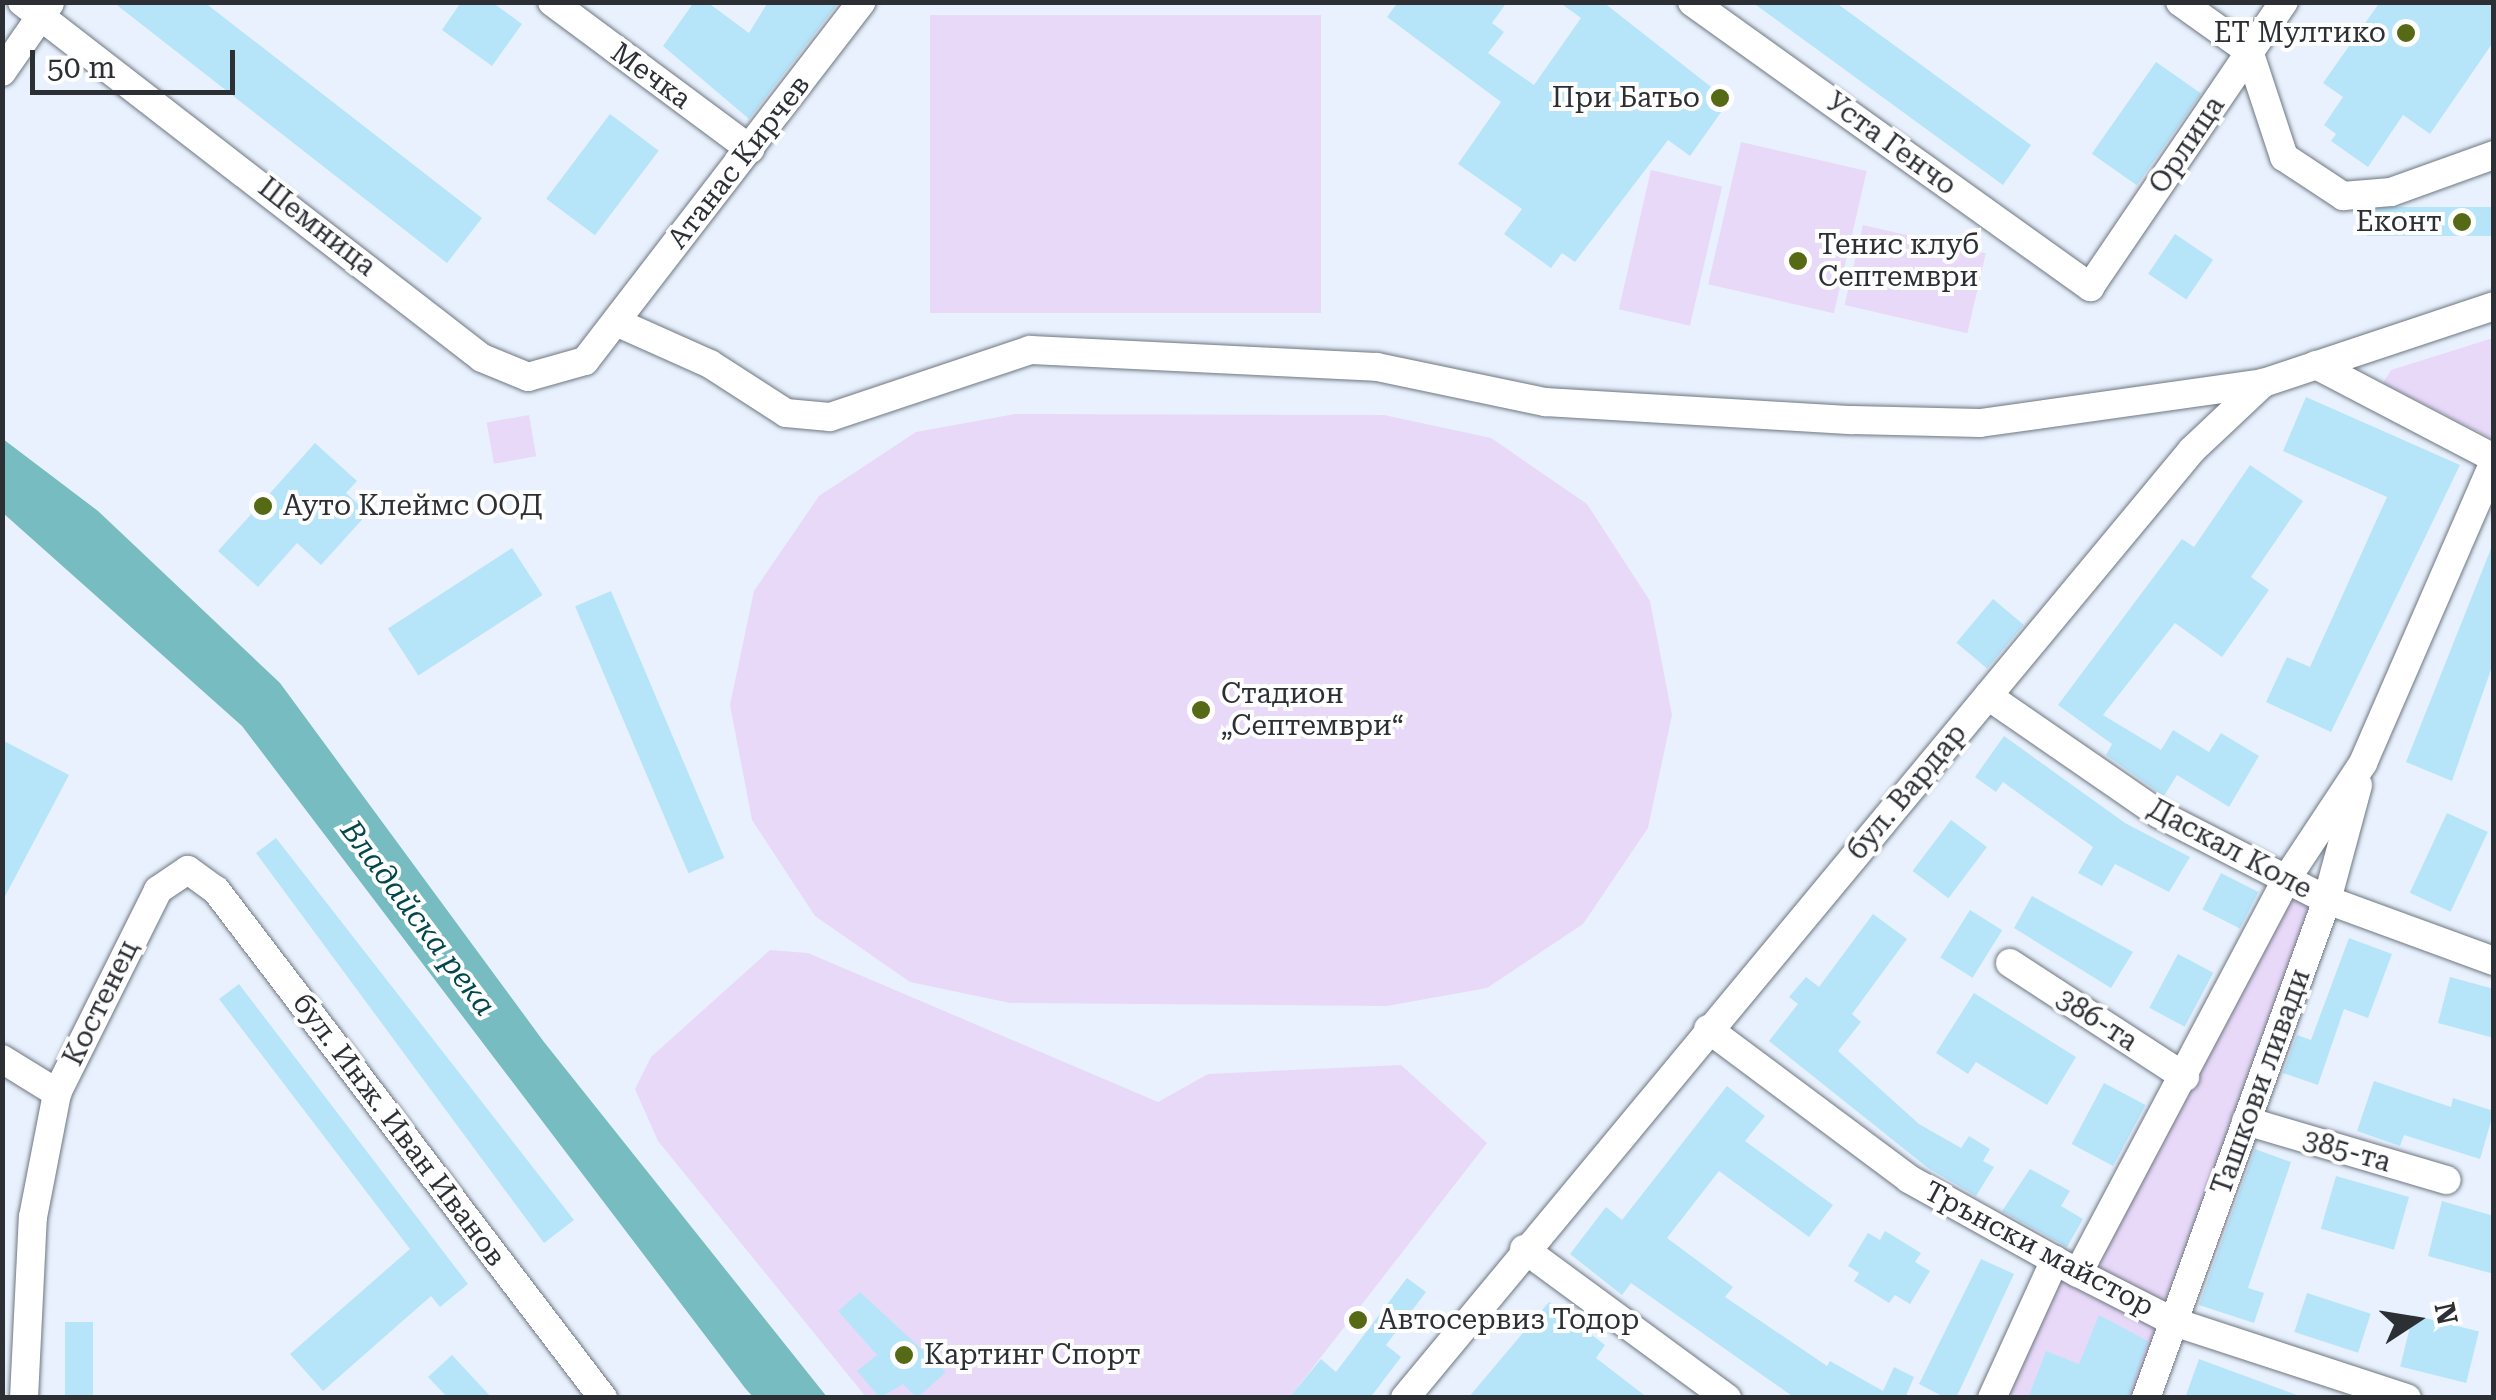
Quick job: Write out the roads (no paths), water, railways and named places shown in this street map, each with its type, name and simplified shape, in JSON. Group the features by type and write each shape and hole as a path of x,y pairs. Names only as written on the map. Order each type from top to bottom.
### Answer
{"street":[{"name":"Мечка","path":"552,2 750,148"},
{"name":"Атанас Кирчев","path":"616,322 861,2"},
{"name":"Уста Генчо","path":"1692,2 2090,287"},
{"path":"2180,2 2250,51 2284,156 2344,196 2391,192 2494,155"},
{"name":"Орлица","path":"2090,287 2284,2"},
{"path":"2,72 38,7"},
{"name":"Шемница","path":"38,7 482,358 528,377 586,361 616,322"},
{"name":"бул. Вардар","path":"1405,1398 1524,1249 2192,450 2263,383 2494,306"},
{"path":"616,322 710,364 786,413 830,418 1030,350 1378,367 1546,402 1852,420 1997,422 2263,383"},
{"path":"2316,365 2494,460"},
{"name":"Ташкови ливади","path":"2146,1398 2327,900 2364,763 2494,460"},
{"name":"Даскал Коле","path":"1988,696 2159,814 2327,900 2494,961"},
{"name":"Ташкови ливади","path":"1992,1398 2066,1267 2185,1077 2287,878 2364,763"},
{"name":"Костенец","path":"2,1059 57,1093 158,890 188,870"},
{"name":"бул. Инж. Иван Иванов","path":"188,870 216,890 603,1398"},
{"name":"386-та","path":"2010,963 2185,1077"},
{"name":"Трънски майстор","path":"1708,1028 1909,1178 2066,1267 2174,1322 2407,1398"},
{"path":"24,1398 34,1218 57,1093"},
{"name":"385-та","path":"2246,1121 2447,1180"},
{"path":"1524,1249 1728,1398"}],"water":[{"name":"Владайска река","path":"3,439 98,511 280,683 544,1042 827,1397 753,1397 745,1388 242,726 3,513"}],"place":[{"name":"ЕТ Мултико","path":"2406,33"},
{"name":"При Батьо","path":"1720,98"},
{"name":"Еконт","path":"2462,222"},
{"name":"Тенис клуб Септември","path":"1798,261"},
{"name":"Ауто Клеймс ООД","path":"263,506"},
{"name":"Стадион „Септември“","path":"1201,710"},
{"name":"Автосервиз Тодор","path":"1358,1320"},
{"name":"Картинг Спорт","path":"904,1355"}]}
